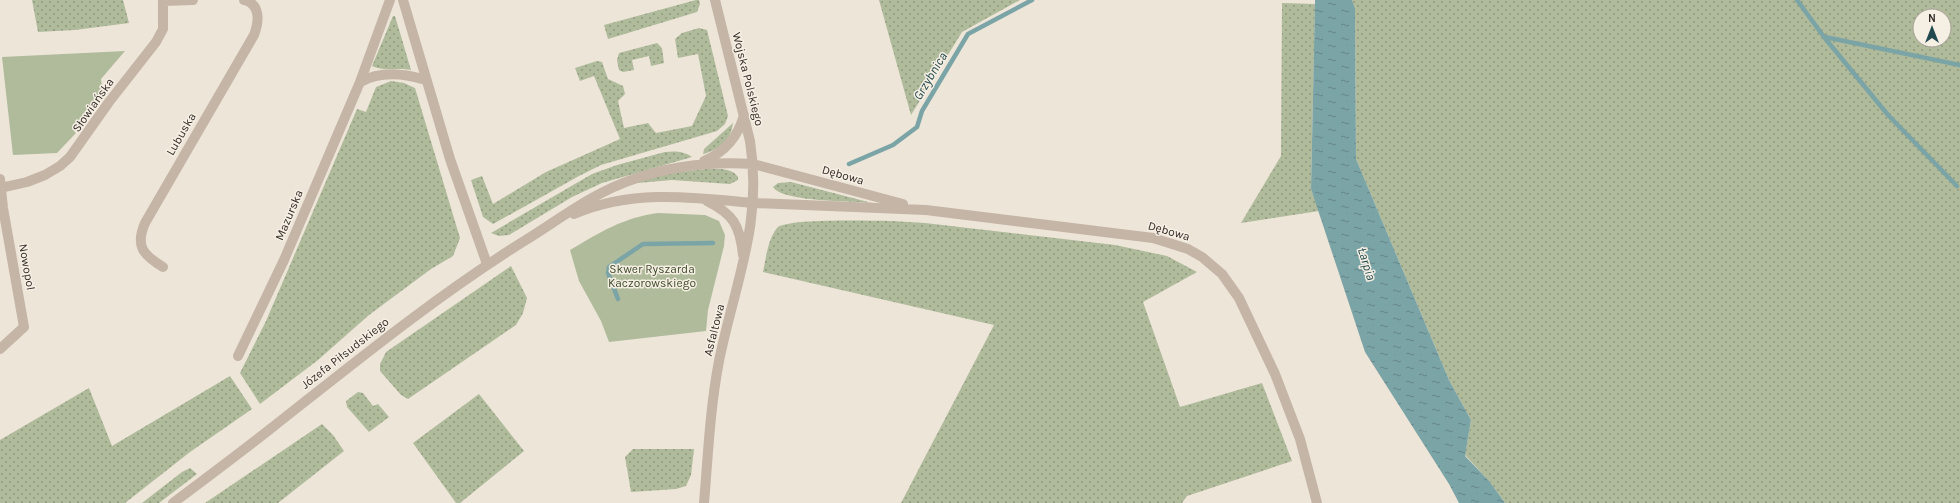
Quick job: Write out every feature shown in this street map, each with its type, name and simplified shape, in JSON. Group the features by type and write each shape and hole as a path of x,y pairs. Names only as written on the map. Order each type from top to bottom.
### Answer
{"street":[{"path":"163,1 192,0"},
{"name":"Lubuska","path":"163,267 152,260 143,251 140,235 144,223 254,35 258,19 256,8 253,4 244,0"},
{"name":"Mazurska","path":"238,356 284,260 360,82 390,0"},
{"path":"403,0 450,159 487,264"},
{"name":"Wojska Polskiego","path":"716,0 744,115 753,164"},
{"name":"Słowiańska","path":"1,183 27,182 45,175 60,166 70,157 114,96 156,42 163,29 163,1"},
{"path":"360,82 369,77 391,74 404,74 426,80"},
{"name":"Józefa Piłsudskiego","path":"173,503 269,430 384,338 487,264 540,231 574,207 620,184 660,171 698,163 712,158 728,147 738,131 744,115"},
{"name":"Józefa Piłsudskiego","path":"698,163 720,162 753,164"},
{"name":"Asfaltowa","path":"704,503 717,375 751,228 753,203 753,164"},
{"name":"Dębowa","path":"753,164 926,210"},
{"name":"Nowopol","path":"0,349 24,328 1,183"},
{"name":"Józefa Piłsudskiego","path":"540,231 576,213 616,200 646,196 695,197 753,203"},
{"name":"Józefa Piłsudskiego","path":"695,197 718,206 732,218 742,242 743,267"},
{"name":"Dębowa","path":"753,203 926,210 1153,238 1182,246 1202,257 1222,274 1239,298 1275,374 1298,432 1308,462 1317,503"}],"green space":[{"path":"32,0 123,0 129,23 75,30 38,32"},
{"path":"699,0 700,4 697,12 608,39 604,25"},
{"path":"879,0 1020,0 962,32 911,115"},
{"path":"1352,0 1960,0 1960,503 1505,503 1490,482 1465,455 1471,420 1449,380 1356,159 1355,8"},
{"path":"1282,3 1315,4 1311,189 1319,211 1241,223 1281,156"},
{"path":"393,16 395,16 411,70 381,69 372,66"},
{"path":"699,28 707,30 728,116 725,124 717,131 601,165 493,224 483,217 471,180 482,176 493,204 546,172 620,139 594,76 580,81 575,68 597,61 602,62 608,79 623,86 625,94 618,101 624,128 648,123 656,133 692,126 706,96 698,54 678,58 675,39 682,33"},
{"path":"657,43 662,48 664,63 651,66 649,56 632,60 634,70 623,72 619,70 617,60 619,53"},
{"path":"125,51 101,79 103,93 74,131 76,133 57,153 13,155 2,57"},
{"path":"391,81 404,83 415,88 460,238 453,256 431,269 369,315 318,360 260,404 240,373 266,321 357,109 366,112 376,87"},
{"path":"733,123 727,139 719,147 703,154 704,149"},
{"path":"665,152 679,152 692,157 602,183 572,197 509,235 499,236 491,233 592,174 617,165"},
{"path":"705,169 727,170 735,174 738,177 738,180 730,184 672,180 626,184 662,174"},
{"path":"791,182 872,203 819,200 790,196 779,192 773,187 778,183"},
{"name":"Skwer Ryszarda Kaczorowskiego","path":"658,213 705,215 719,221 725,235 724,246 708,310 706,331 609,342 601,321 579,281 570,250 623,222 633,218"},
{"path":"813,221 892,221 925,223 1115,245 1167,256 1197,272 1143,302 1180,407 1262,383 1292,461 1187,496 1182,503 901,503 994,325 763,272 771,238 777,228 784,225"},
{"path":"511,266 527,298 523,313 516,325 408,399 401,395 380,371 380,364 386,352"},
{"path":"230,376 252,409 190,452 125,503 0,503 0,440 89,388 112,446"},
{"path":"358,392 363,393 373,406 378,404 389,417 369,432 347,407 346,401"},
{"path":"479,394 524,451 460,503 456,503 413,443"},
{"path":"322,424 333,435 344,451 278,503 205,503"},
{"path":"633,449 694,449 691,475 686,486 676,489 631,492 625,457"},
{"path":"190,468 197,474 159,503 142,503 182,472"}],"water":[{"name":"Łarpia","path":"1315,0 1352,0 1355,8 1356,159 1449,380 1471,420 1465,456 1490,482 1505,503 1459,503 1449,484 1365,352 1311,189"}],"waterway":[{"name":"Grzybnica","path":"849,164 893,145 917,127 922,111 968,34 1032,0"},
{"path":"1797,0 1824,37 1888,115 1957,186"},
{"path":"1825,37 1960,65"},
{"path":"618,299 608,273 609,267 643,244 713,243"}]}
